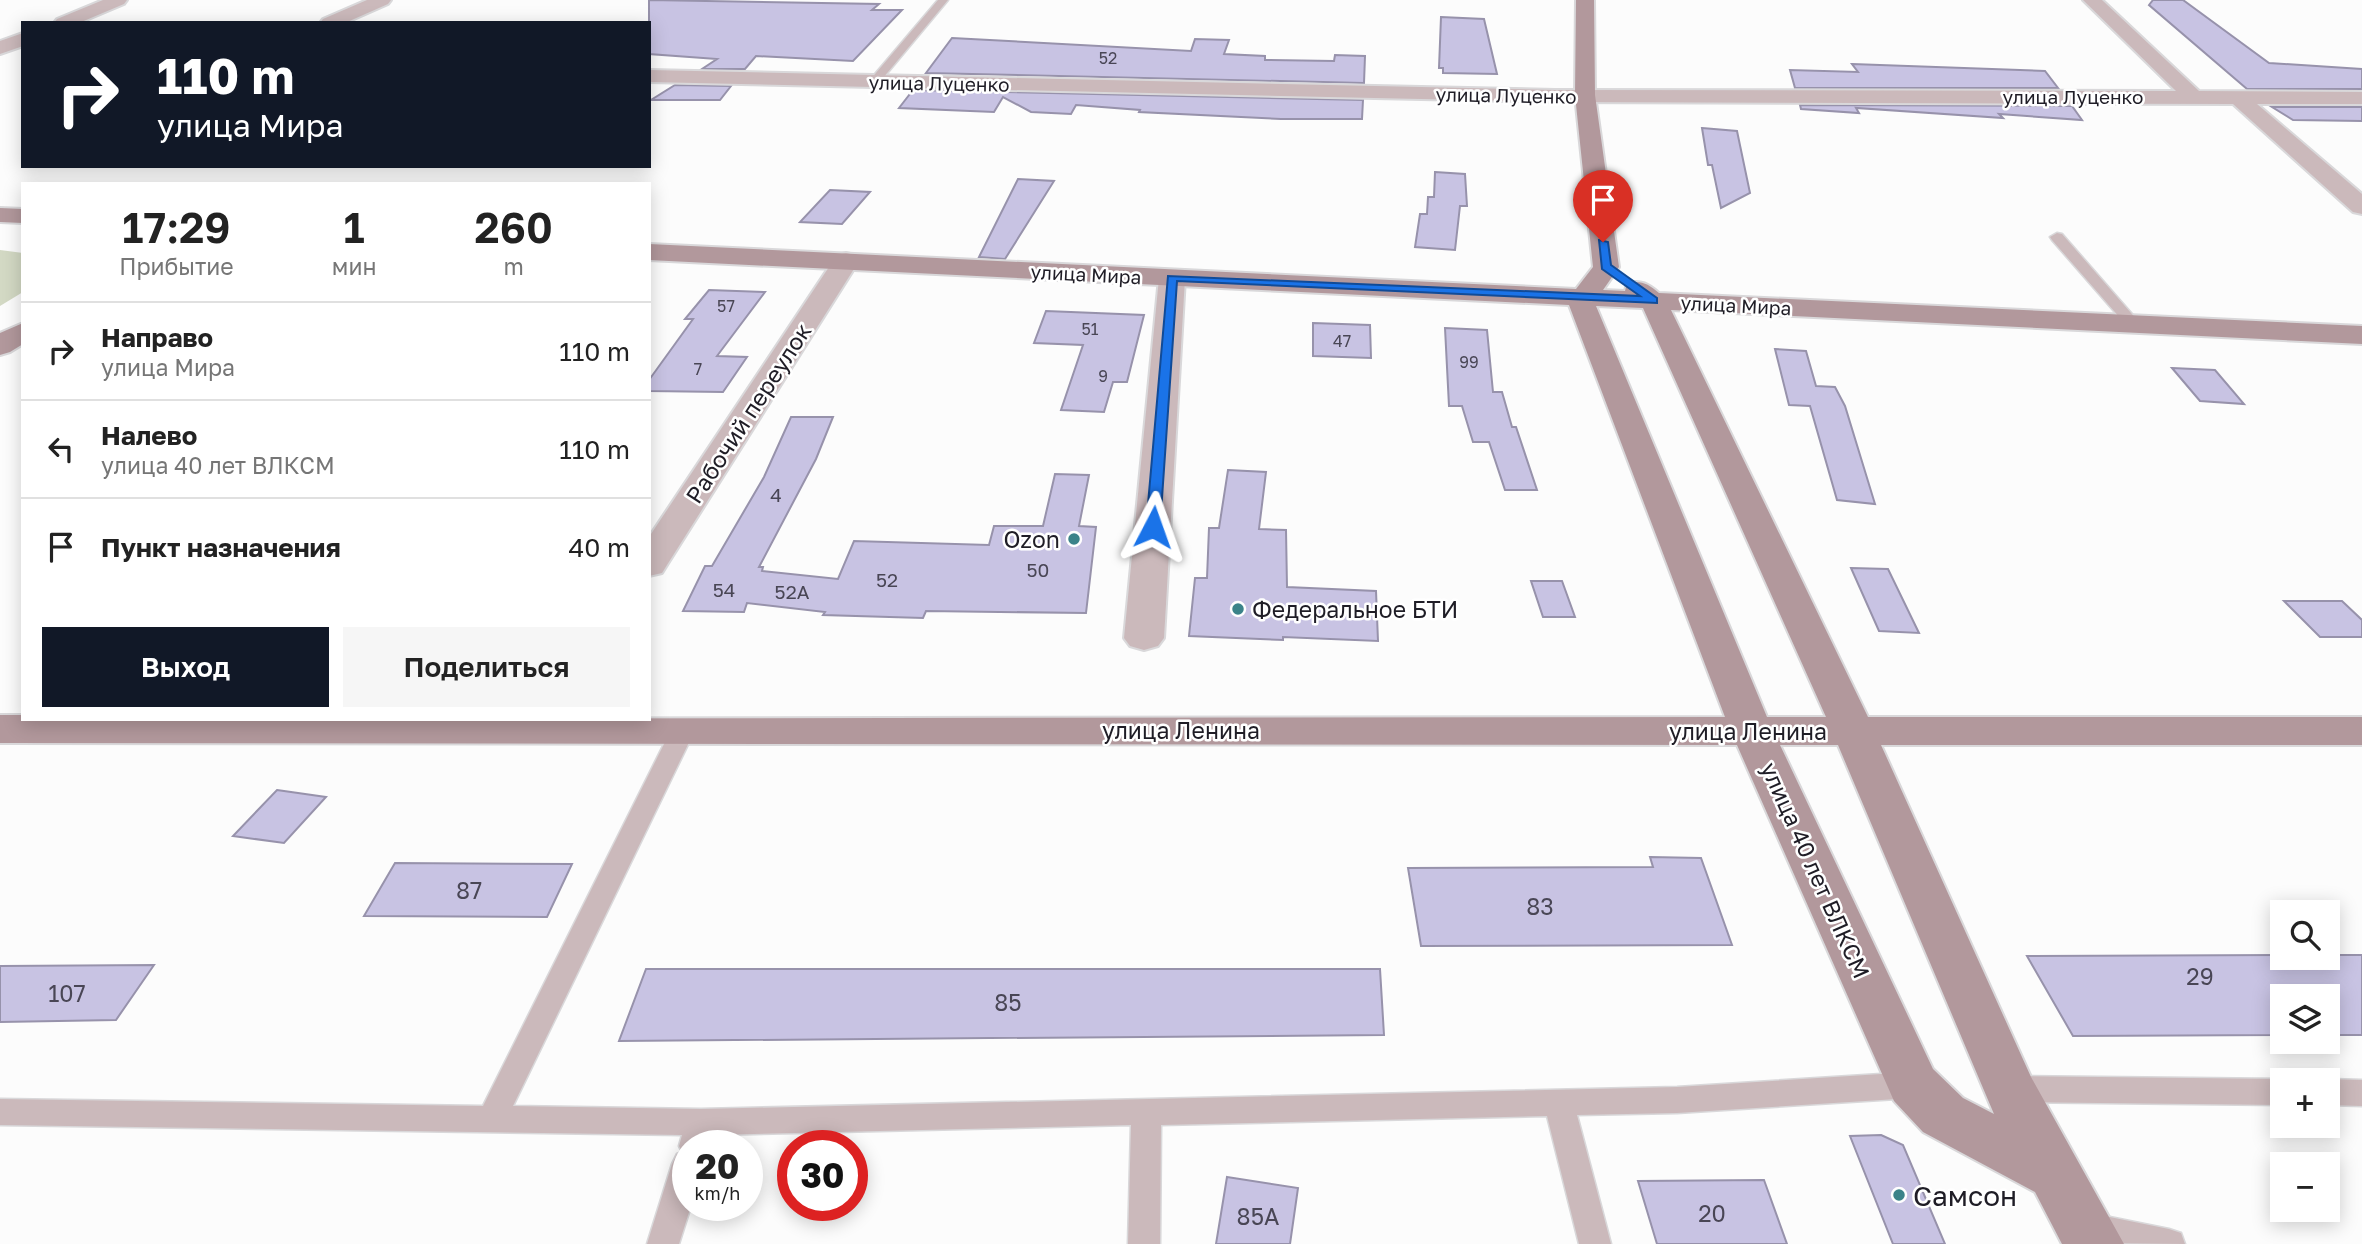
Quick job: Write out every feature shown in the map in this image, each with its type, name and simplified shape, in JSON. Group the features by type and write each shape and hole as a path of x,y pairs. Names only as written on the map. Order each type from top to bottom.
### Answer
{"street":[{"path":"68,21 118,0"},
{"path":"335,21 382,0"},
{"name":"улица 40 лет ВЛКСМ","path":"1585,0 1585,95 1595,282 1582,308 1752,731 1913,1085 1943,1115 2056,1174"},
{"path":"2092,0 2192,96"},
{"path":"0,37 21,39"},
{"path":"0,48 21,40"},
{"name":"улица Луценко","path":"651,76 1328,93 2362,98"},
{"path":"2236,96 2362,207"},
{"path":"0,215 21,216"},
{"name":"улица Мира","path":"651,253 1172,278 1595,282"},
{"name":"Рабочий переулок","path":"651,562 846,261"},
{"path":"1144,638 1172,278"},
{"path":"1595,282 1653,300 1853,730 2009,1089 2089,1235"},
{"name":"улица Мира","path":"1653,300 2362,335"},
{"path":"0,346 21,332"},
{"name":"улица Ленина","path":"0,729 682,732 1189,729 2362,731"}],"lane":[{"path":"874,82 943,0"},
{"path":"2057,237 2133,324"},
{"path":"492,1118 682,732"},
{"path":"763,1131 1146,1112 1677,1100 1913,1085"},
{"path":"2009,1089 2270,1092"},
{"path":"2340,1092 2362,1093"},
{"path":"1559,1103 1595,1244"},
{"path":"0,1112 492,1118 672,1132"},
{"path":"1144,1244 1146,1112"},
{"path":"663,1244 672,1215"},
{"path":"2089,1235 2169,1244"}],"green space":[{"path":"0,250 21,253 21,293 0,306"}],"building":[{"path":"649,0 879,4 872,10 902,10 853,61 756,56 745,69 702,69 717,59 651,54"},
{"path":"2153,0 2183,0 2269,63 2362,69 2362,89 2247,89 2149,5"},
{"path":"1441,17 1484,19 1497,74 1443,73 1443,68 1439,68"},
{"path":"952,38 1191,51 1195,39 1229,40 1224,54 1265,56 1265,60 1334,61 1335,55 1365,56 1364,83 926,73"},
{"path":"1852,64 2045,71 2058,88 1795,88 1790,70 1858,72"},
{"path":"675,85 731,86 720,100 651,100"},
{"path":"913,90 1363,100 1362,119 1281,119 1139,112 1140,110 1076,105 1071,114 1031,112 1003,97 994,112 899,108"},
{"path":"1800,105 2072,106 2082,120 1999,114 2003,118 1856,108 1859,113 1801,109"},
{"path":"2272,107 2362,107 2362,121 2293,120"},
{"path":"1702,128 1737,131 1750,193 1721,208 1712,165 1708,165"},
{"path":"1435,172 1465,174 1467,206 1460,206 1455,250 1415,247 1420,214 1427,214 1428,197 1434,197"},
{"path":"1018,179 1054,181 1005,259 979,257"},
{"path":"830,190 870,192 842,224 800,222"},
{"path":"709,290 765,292 717,356 747,357 723,392 651,391 651,377 693,319 685,319"},
{"path":"1046,311 1144,315 1127,382 1113,382 1104,412 1061,410 1083,345 1034,343"},
{"path":"1313,323 1370,325 1371,358 1313,356"},
{"path":"1445,328 1487,330 1493,392 1502,392 1512,427 1516,427 1537,490 1505,490 1489,442 1473,442 1462,406 1449,406"},
{"path":"1775,349 1806,351 1816,386 1835,387 1845,406 1875,504 1837,500 1810,406 1789,405"},
{"path":"2172,368 2215,370 2244,404 2200,401"},
{"path":"791,417 833,417 816,459 759,567 763,567 762,571 838,579 854,541 989,545 994,526 1043,526 1055,474 1089,475 1079,526 1096,527 1086,613 926,611 923,618 823,615 825,612 747,603 744,612 683,611 705,566 712,566 764,477"},
{"path":"1228,470 1266,472 1259,529 1286,530 1287,587 1376,591 1378,641 1189,636 1195,578 1207,578 1209,528 1219,528"},
{"path":"1851,568 1888,569 1919,633 1879,631"},
{"path":"1531,581 1562,581 1575,617 1543,617"},
{"path":"2284,601 2342,601 2362,620 2362,637 2320,637"},
{"path":"277,790 326,797 284,843 233,836"},
{"path":"1650,857 1701,858 1732,945 1421,946 1408,868 1653,867"},
{"path":"395,863 572,864 547,917 364,916"},
{"path":"2270,955 2270,970 2340,970 2340,955 2362,955 2362,1035 2340,1035 2340,984 2270,984 2270,1035 2073,1036 2027,956"},
{"path":"154,965 116,1020 0,1022 0,966"},
{"path":"646,969 1380,969 1384,1035 619,1041"},
{"name":"Самсон","path":"1881,1135 1903,1145 1945,1244 1893,1244 1850,1136"},
{"path":"1227,1177 1298,1188 1290,1244 1216,1244"},
{"path":"1764,1180 1787,1244 1657,1244 1638,1181"}],"place":[{"name":"Ozon","path":"1074,539"},
{"name":"Федеральное БТИ","path":"1238,609"},
{"name":"Самсон","path":"1899,1195"}],"route":[{"path":"1153,527 1172,278 1653,300 1606,267 1603,242"}]}
